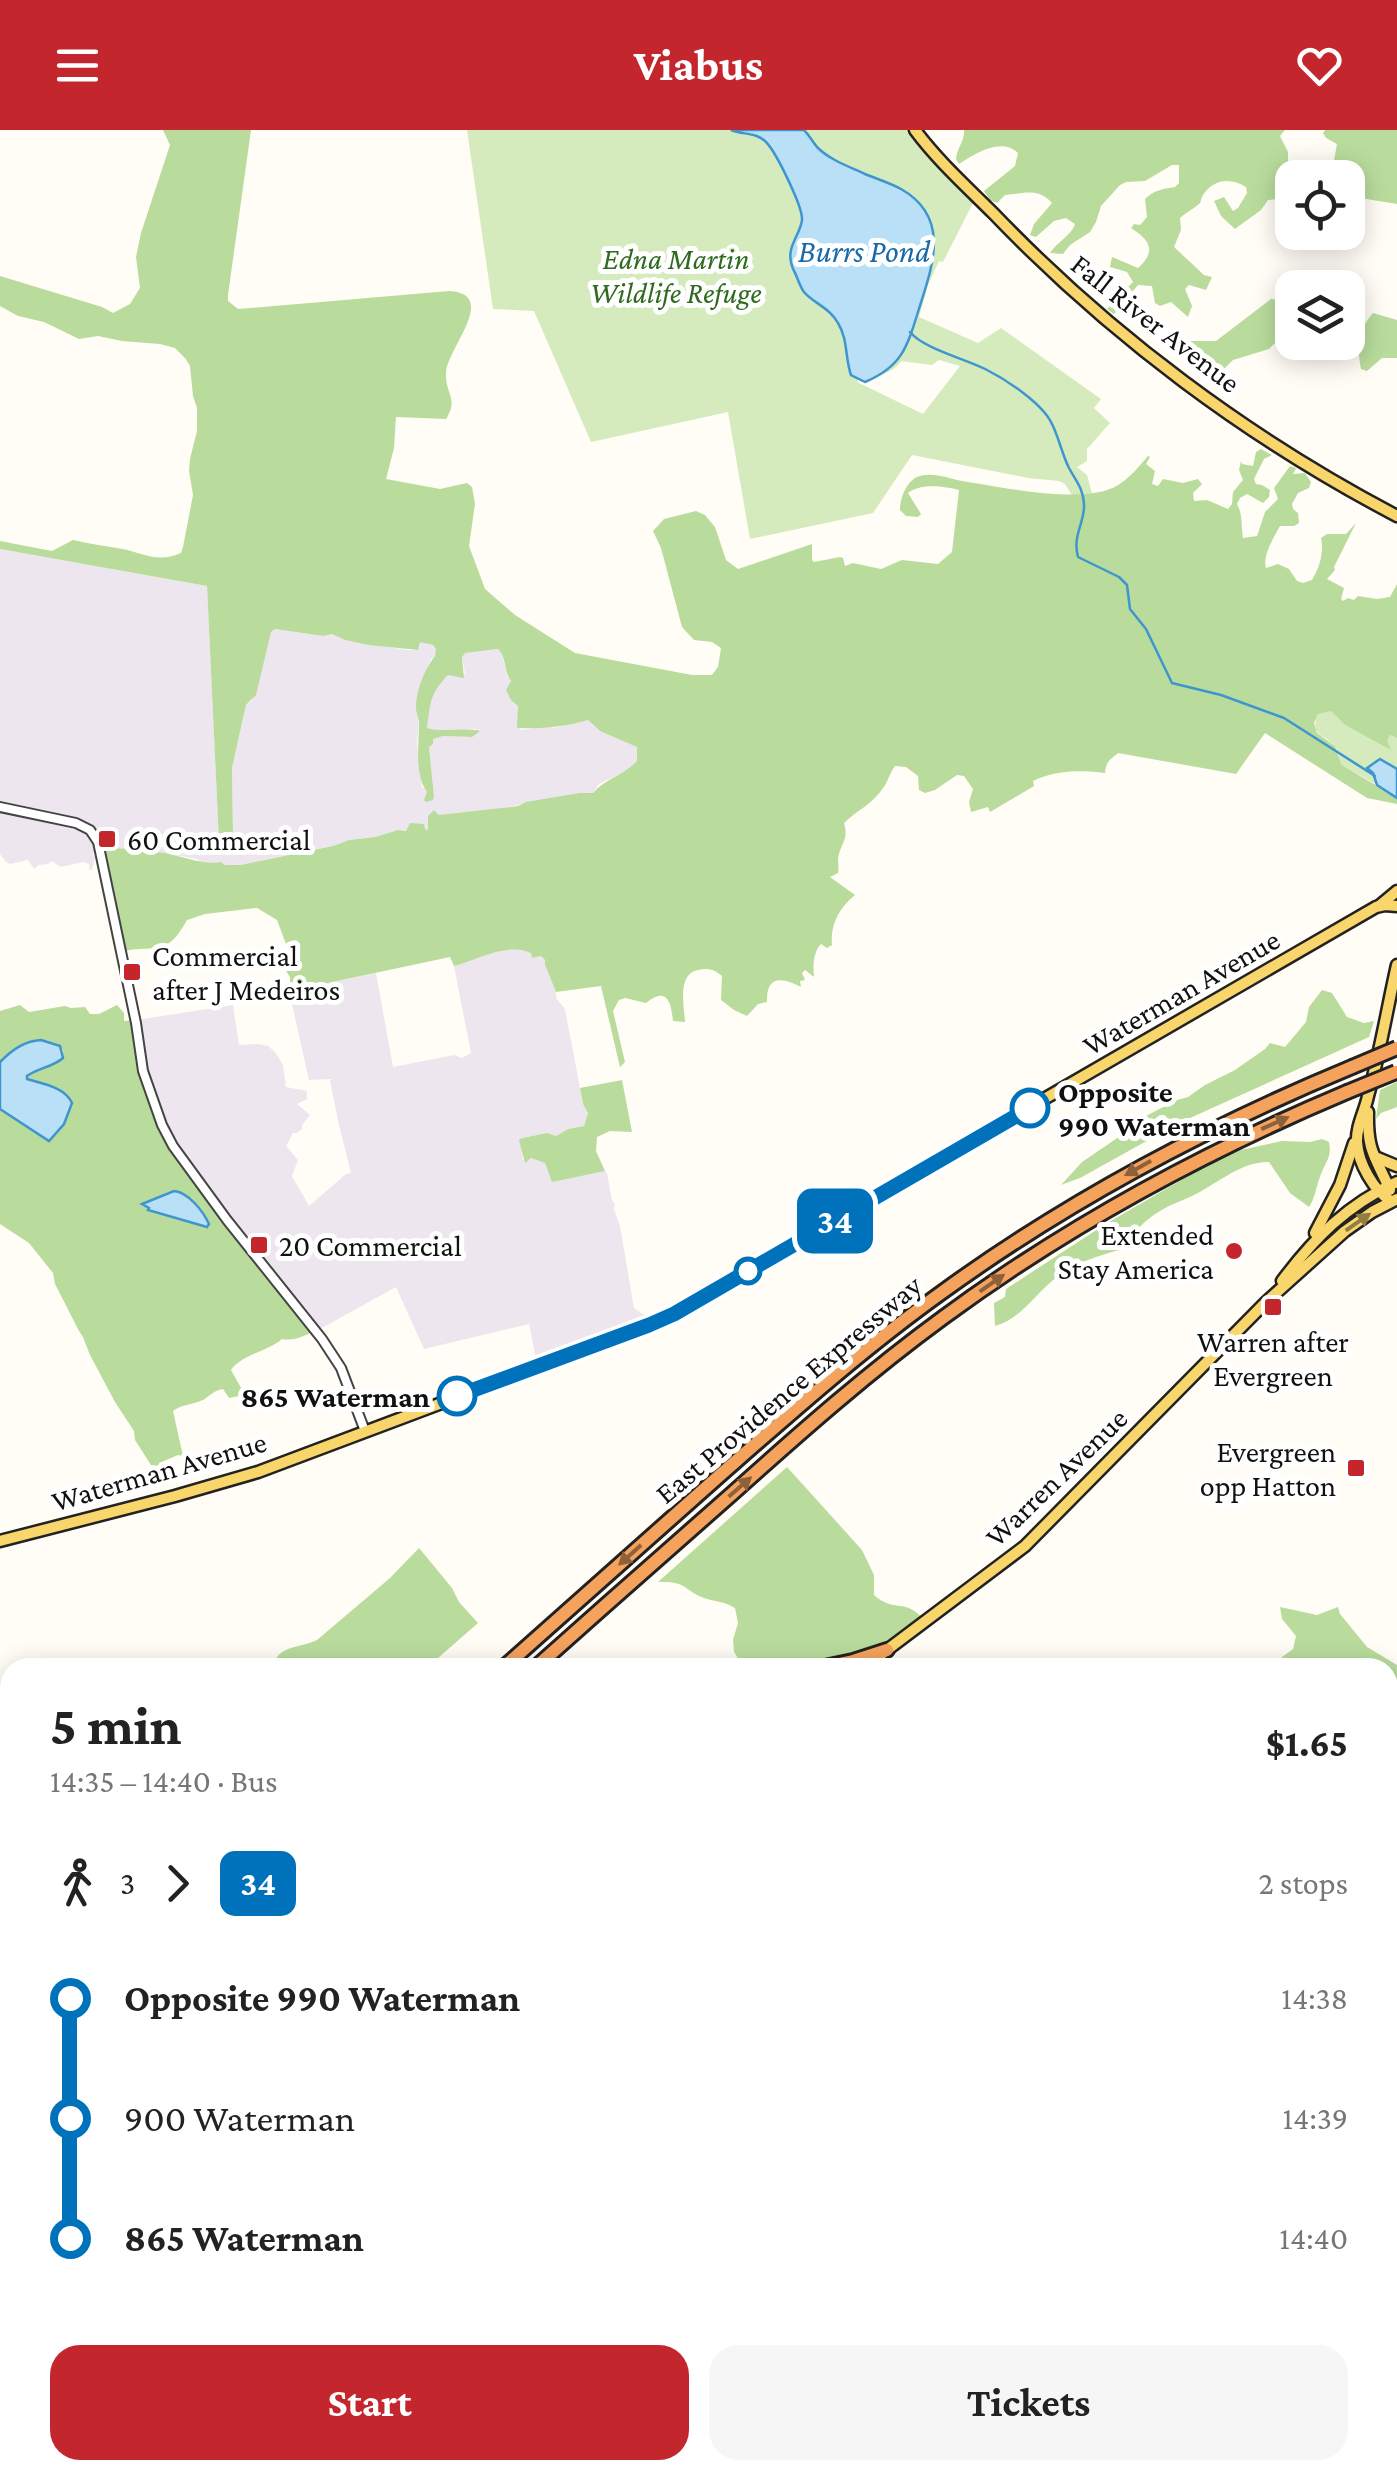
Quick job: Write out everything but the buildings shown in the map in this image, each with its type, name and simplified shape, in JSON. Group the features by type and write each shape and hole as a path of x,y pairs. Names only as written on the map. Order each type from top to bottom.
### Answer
{"highway":[{"name":"East Providence Expressway","path":"515,1658 822,1386 955,1283 1031,1231 1150,1161 1246,1113 1397,1048"},
{"name":"East Providence Expressway","path":"546,1658 846,1394 968,1300 1070,1232 1163,1178 1259,1130 1396,1072"},
{"path":"862,1658 887,1650"}],"main road":[{"name":"Fall River Avenue","path":"916,130 1036,258 1100,316 1201,395 1397,516"},
{"name":"Waterman Avenue","path":"0,1541 258,1472 674,1314 1378,906 1397,891"},
{"path":"1378,906 1397,906"},
{"name":"Warren Avenue","path":"1388,1186 1360,1155 1358,1132 1397,965"},
{"name":"Warren Avenue","path":"876,1658 1026,1546 1266,1302 1340,1235 1394,1200 1368,1138 1368,1096"},
{"path":"1291,1269 1334,1198 1358,1132"},
{"path":"1372,1154 1397,1166"},
{"name":"Warren Avenue","path":"1266,1302 1327,1226 1388,1186"}],"street":[{"path":"0,807 76,823 90,830 98,842 143,1071 162,1125 217,1206 322,1339 341,1368 365,1432"}],"shaded area":[{"path":"0,549 207,586 219,842 233,838 232,768 246,705 252,701 275,629 332,634 345,640 407,650 418,650 419,641 437,649 423,678 416,713 422,787 434,796 429,747 433,739 472,737 476,729 426,728 435,688 448,675 465,674 464,653 498,649 502,653 511,681 507,691 518,706 518,728 553,728 588,720 600,731 637,746 637,761 628,770 599,784 593,793 487,811 439,815 434,810 428,830 410,824 407,831 240,865 206,864 169,854 115,848 112,844 95,850 92,870 83,862 61,867 52,861 34,869 28,860 10,864 0,854"},
{"path":"518,948 531,952 532,958 541,956 545,960 556,998 565,1009 588,1113 584,1126 556,1136 521,1138 523,1160 531,1158 546,1163 553,1181 607,1173 634,1308 647,1317 646,1322 537,1364 529,1324 424,1349 396,1287 309,1333 173,1147 149,1091 136,1020 233,1005 239,1045 268,1046 283,1065 286,1087 307,1091 307,1099 297,1104 310,1115 286,1146 298,1160 292,1176 309,1206 351,1173 332,1079 309,1080 289,991 376,973 393,1067 454,1055 462,1058 471,1053 454,966 477,956"}],"green space":[{"path":"163,130 251,130 228,295 228,301 238,309 449,291 464,294 471,312 446,373 450,412 446,419 396,417 386,479 440,489 467,483 472,487 475,504 469,546 485,589 515,615 575,653 692,675 712,675 718,667 721,648 712,642 694,640 682,627 653,531 664,519 696,511 705,515 715,527 726,560 738,569 812,544 814,562 840,557 845,566 853,563 881,569 902,560 938,564 952,552 959,490 933,486 913,490 908,493 921,514 906,516 900,510 902,496 910,483 922,475 1036,492 1092,493 1119,484 1148,456 1146,464 1155,471 1152,484 1158,486 1163,479 1183,483 1198,479 1202,484 1193,493 1194,501 1207,500 1228,509 1233,492 1243,480 1241,461 1253,466 1256,452 1261,449 1272,455 1264,459 1254,479 1270,490 1269,497 1263,503 1247,494 1240,498 1237,504 1243,538 1257,536 1265,512 1278,499 1274,488 1290,466 1296,468 1293,474 1305,473 1311,482 1292,504 1299,523 1280,526 1267,552 1266,568 1278,564 1289,569 1297,581 1312,580 1321,559 1321,538 1327,534 1346,534 1356,523 1327,579 1344,588 1343,601 1358,596 1390,597 1397,584 1397,738 1390,735 1387,740 1391,750 1345,725 1331,711 1318,714 1314,723 1317,733 1335,746 1342,765 1397,798 1397,804 1367,798 1265,733 1236,774 1118,753 1107,763 1105,773 1068,772 1041,777 1033,781 1034,786 990,812 988,807 971,812 973,789 964,776 957,775 925,793 919,790 918,776 906,767 895,766 879,793 844,823 846,833 838,873 830,877 855,895 837,917 832,945 827,948 821,944 816,951 814,977 805,970 801,987 782,980 772,983 767,1002 758,1004 747,1016 721,1000 722,976 708,969 691,973 684,984 685,1022 673,1021 669,1002 663,996 646,1003 619,1000 613,1011 625,1062 620,1067 601,986 556,992 545,960 541,956 532,958 531,953 522,950 492,953 454,966 450,957 290,991 290,977 284,968 286,944 277,920 257,908 205,914 187,920 165,945 120,952 96,834 104,839 110,837 116,848 240,865 406,831 410,823 424,824 428,830 428,816 434,810 439,815 593,793 637,761 637,747 600,731 588,720 517,728 518,706 506,690 511,681 501,652 498,649 465,653 464,678 448,675 437,688 427,728 480,731 472,737 433,739 429,747 434,796 426,802 419,767 416,707 422,680 435,656 433,645 420,642 418,650 369,645 332,634 275,629 271,632 256,695 246,705 232,768 233,838 219,842 207,586 0,549 0,541 52,551 73,540 159,557 181,553 193,495 189,471 197,431 197,408 185,358 175,348 160,344 98,336 79,339 0,306 0,276 113,313 130,304 140,288 136,257 141,233 170,145"},
{"name":"Edna Martin Wildlife Refuge","path":"467,130 907,130 973,203 943,262 939,261 919,317 978,343 1001,328 1101,399 1094,408 1110,423 1087,449 1087,461 1077,467 1087,475 1093,497 1075,500 1059,481 912,455 873,513 750,539 728,412 591,442 534,311 493,309","holes":["939,360 960,366 923,414 857,382 888,372 901,361 932,365"]},
{"path":"964,130 1285,130 1280,136 1288,160 1275,160 1275,199 1268,200 1235,229 1221,216 1214,201 1224,197 1233,211 1238,208 1247,193 1246,187 1234,182 1212,186 1200,203 1180,218 1181,230 1174,247 1204,275 1212,277 1206,290 1189,285 1185,289 1192,306 1188,317 1171,302 1160,306 1155,303 1152,286 1138,285 1114,314 1107,309 1133,282 1127,272 1110,267 1112,257 1138,268 1144,262 1149,246 1131,228 1147,217 1145,199 1179,183 1179,165 1145,181 1120,185 1101,206 1090,232 1063,254 1050,253 1075,224 1066,218 1054,221 1036,237 1030,235 1052,203 1030,193 1005,195 997,203 984,191 1015,166 1018,153 1004,146 996,147 959,164 956,159"},
{"path":"1397,130 1397,204 1365,199 1365,160 1334,160 1337,144 1323,133"},
{"path":"1275,300 1275,343 1269,349 1233,360 1211,382 1180,354 1191,341 1216,341"},
{"path":"1373,313 1397,320 1397,358 1382,358 1367,371 1361,369 1360,360 1365,360 1365,324"},
{"path":"1331,711 1345,725 1390,748 1386,740 1390,735 1397,738 1397,769 1380,759 1367,768 1377,785 1342,765 1336,748 1315,727 1318,714"},
{"path":"1322,990 1332,993 1347,1017 1364,1023 1374,1021 1369,1037 1179,1123 1061,1185 1082,1162 1142,1118 1235,1070 1270,1043 1285,1047 1306,1022 1309,1007"},
{"path":"20,1005 29,1012 65,1006 85,1007 90,1014 99,1014 117,1005 124,1013 124,1021 136,1020 142,1067 173,1147 313,1331 298,1338 282,1339 236,1365 231,1370 245,1395 229,1398 223,1389 173,1411 183,1456 159,1463 158,1476 90,1355 53,1273 29,1243 0,1224 0,1109 49,1140 65,1121 69,1103 68,1095 27,1079 31,1073 63,1058 63,1050 35,1040 0,1062 0,1011","holes":["174,1191 184,1193 207,1227 143,1203"]},
{"path":"622,1080 632,1132 610,1131 597,1137 596,1151 605,1171 552,1182 545,1163 531,1158 525,1163 519,1140 547,1133 556,1136 584,1126 588,1113 580,1088"},
{"path":"1397,1082 1397,1107 1376,1119 1380,1090"},
{"path":"1282,1141 1329,1142 1329,1155 1309,1207 1290,1193 1269,1162 1250,1165 1154,1215 1119,1250 1068,1270 1019,1313 995,1326 994,1303 1005,1297 1006,1289 1104,1225 1207,1165 1236,1151"},
{"path":"787,1467 862,1550 874,1575 874,1595 888,1604 912,1609 926,1622 858,1658 738,1658 733,1640 738,1623 735,1608 704,1598 679,1584 658,1582"},
{"path":"419,1548 478,1623 438,1658 276,1658 317,1640"},
{"path":"1280,1607 1317,1615 1338,1607 1367,1647 1385,1658 1282,1658 1293,1649 1296,1636 1282,1619"}],"water":[{"name":"Burrs Pond","path":"731,130 804,130 828,156 901,189 927,214 934,245 932,261 910,336 901,355 887,370 865,382 851,375 838,323 808,296 791,263 793,243 802,220 794,192 762,139"},
{"path":"1380,759 1397,769 1397,798 1377,785 1367,768"},
{"path":"41,1040 60,1046 63,1058 31,1073 27,1079 59,1090 72,1103 64,1124 49,1141 0,1109 0,1062 19,1047"},
{"path":"174,1191 195,1203 209,1224 207,1227 148,1210 142,1204"}],"waterway":[{"path":"910,332 925,344 1004,380 1047,416 1083,498 1078,557 1127,585 1130,609 1146,629 1172,683 1221,695 1284,718 1375,776"}],"bus line":[{"name":"34","path":"457,1396 674,1314 1030,1108"}],"place":[{"name":"60 Commercial","path":"107,839"},
{"name":"Commercial after J Medeiros","path":"132,972"},
{"name":"Opposite 990 Waterman","path":"1030,1108"},
{"name":"20 Commercial","path":"259,1245"},
{"name":"Extended Stay America","path":"1234,1251"},
{"name":"Warren after Evergreen","path":"1273,1307"},
{"name":"865 Waterman","path":"457,1396"},
{"name":"Evergreen opp Hatton","path":"1356,1468"}]}
